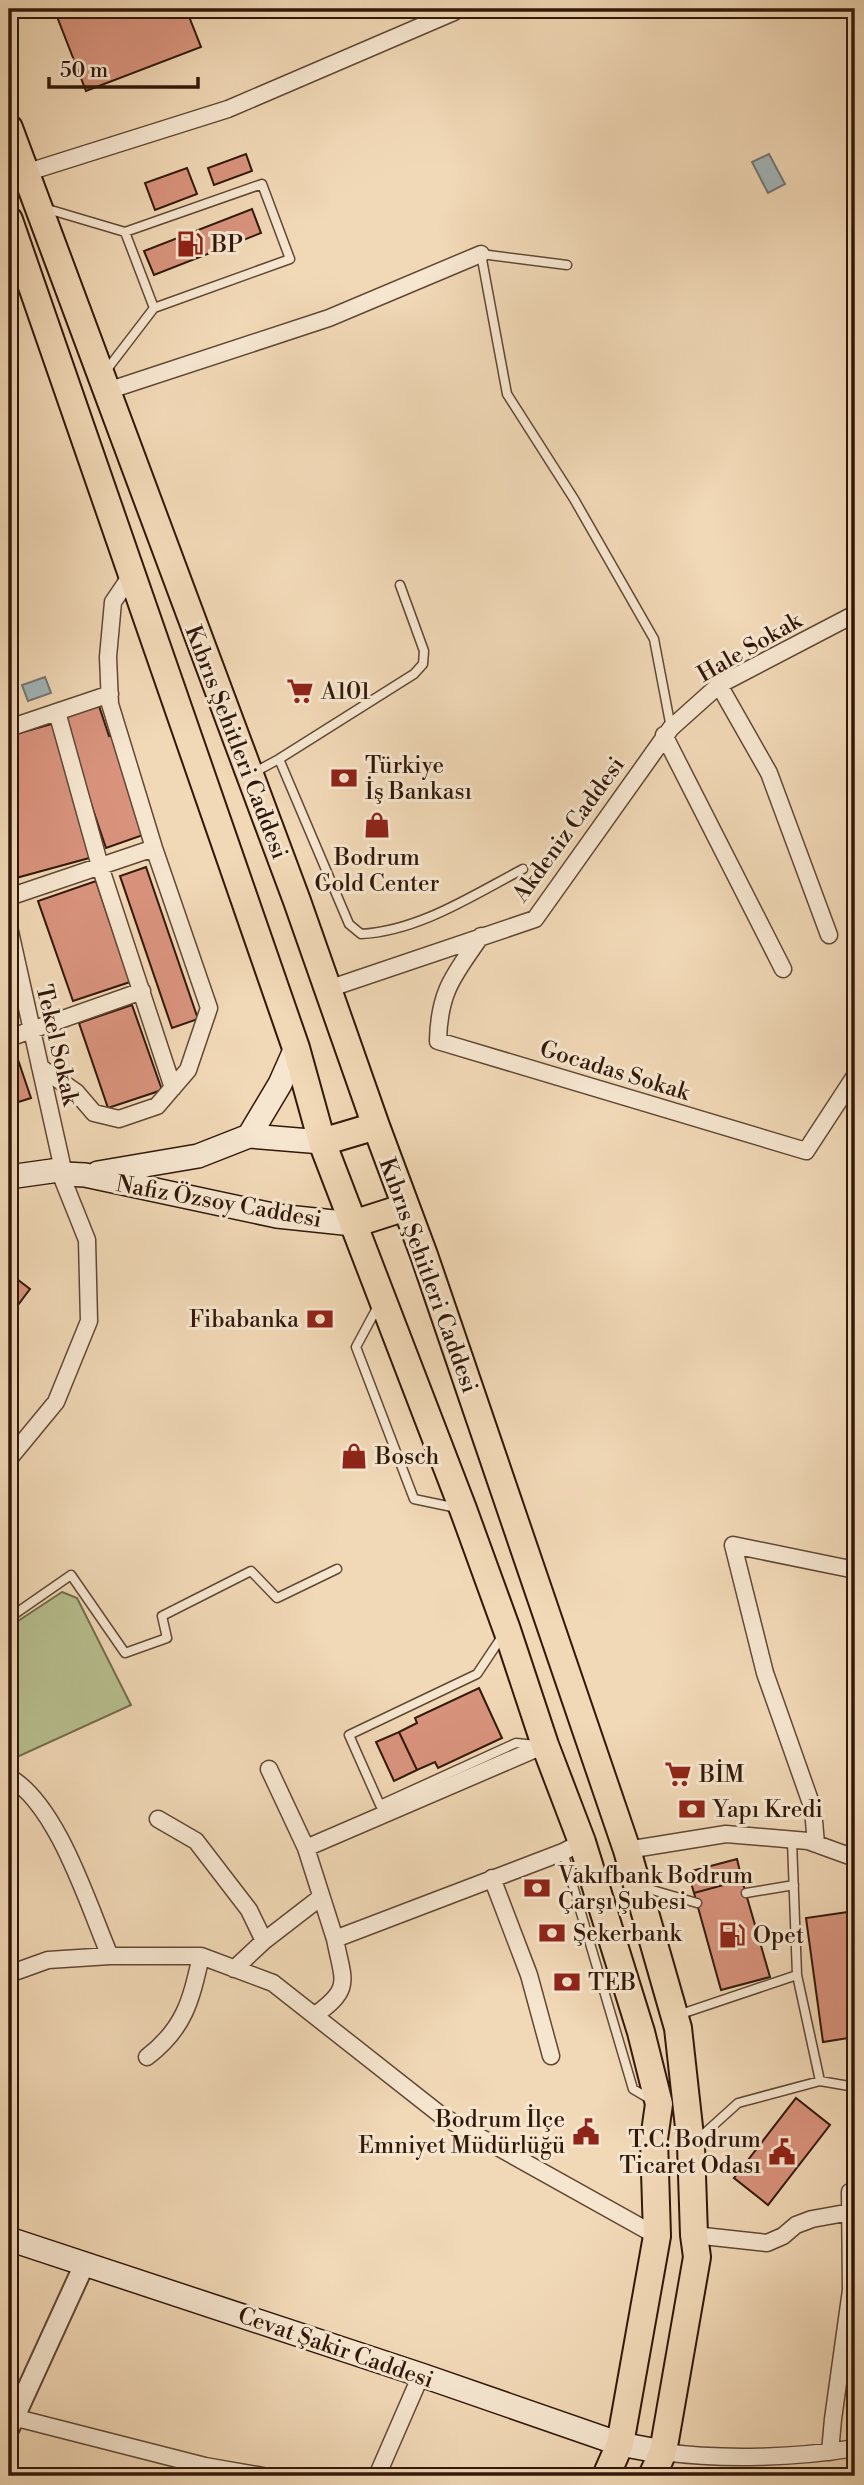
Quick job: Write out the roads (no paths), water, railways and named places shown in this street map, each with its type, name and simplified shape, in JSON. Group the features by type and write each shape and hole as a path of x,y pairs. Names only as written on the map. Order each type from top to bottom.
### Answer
{"highway":[{"name":"Kıbrıs Şehitleri Caddesi","path":"9,128 406,1207 626,1850 675,2016 691,2145 697,2257 663,2452 652,2476"},
{"name":"Kıbrıs Şehitleri Caddesi","path":"9,220 296,1048 322,1142 507,1630 545,1745 573,1847 641,2032 659,2104 654,2139 657,2236 620,2444 606,2476"},
{"path":"322,1142 376,1126"},
{"path":"353,1224 406,1207"}],"main road":[{"path":"249,1136 280,1084 296,1048"},
{"name":"Nafiz Özsoy Caddesi","path":"9,1177 69,1173 198,1156 249,1136 322,1142"},
{"name":"Nafiz Özsoy Caddesi","path":"69,1173 277,1216 353,1224"},
{"name":"Cevat Şakir Caddesi","path":"9,2239 421,2375 620,2444 663,2452"}],"street":[{"path":"25,173 228,109 454,12"},
{"path":"104,384 329,318 481,254"},
{"path":"40,1067 76,1092 94,1113 119,1119 157,1106 188,1070 209,1008 154,848 110,704 108,657 113,602 132,574"},
{"name":"Hale Sokak","path":"667,731 719,685 855,614"},
{"path":"719,685 769,773 829,935"},
{"path":"9,728 110,694"},
{"path":"57,712 100,866 173,1088"},
{"path":"667,731 783,970"},
{"name":"Akdeniz Caddesi","path":"328,989 535,919 667,731"},
{"path":"9,897 154,848"},
{"name":"Tekel Sokak","path":"9,927 40,1067 87,1240 89,1321 56,1402 9,1459"},
{"name":"Gocadas Sokak","path":"481,936 450,981 438,1014 438,1041 806,1151 855,1076"},
{"path":"9,1038 142,991"},
{"path":"816,1844 813,1809 765,1673 733,1545 855,1570"},
{"path":"306,1848 545,1745"},
{"path":"269,1769 306,1848 335,1939 344,1984 335,2001 315,2015"},
{"path":"9,1777 33,1795 66,1850 110,1956"},
{"path":"158,1819 196,1841 248,1910 264,1941"},
{"path":"626,1850 726,1834 816,1844 855,1858"},
{"path":"335,1939 573,1847"},
{"path":"492,1878 529,1975 551,2056"},
{"path":"234,1969 264,1941 321,1898"},
{"path":"9,1974 48,1960 110,1956 201,1956 273,1983 442,2116 657,2236"},
{"path":"147,2057 163,2045 190,2003 201,1956"},
{"path":"830,2452 851,2290 850,2192 855,2190"},
{"path":"694,2235 767,2243 812,2218 850,2212"},
{"path":"85,2263 10,2421 205,2466 263,2476"},
{"path":"377,2476 421,2375"},
{"path":"663,2452 703,2457 830,2452 855,2448"}],"lane":[{"path":"38,206 125,232 262,184 290,259 154,308 104,384"},
{"path":"125,232 154,308"},
{"path":"567,265 481,254 507,394 574,499 654,639 667,731"},
{"path":"249,775 414,674 423,664 424,651 400,585"},
{"path":"279,759 349,924 361,934 415,923 523,869"},
{"path":"382,1300 356,1347 414,1499 463,1509"},
{"path":"9,1618 71,1575 125,1653 167,1638 162,1616 251,1572 277,1598 337,1569"},
{"path":"507,1630 477,1674 349,1735 380,1804 516,1744 545,1745"},
{"path":"792,1841 797,1975 820,2081"},
{"path":"746,1893 794,1885"},
{"path":"637,1886 696,1903"},
{"path":"675,2016 797,1975"},
{"path":"691,2145 738,2103 820,2081 855,2087"}],"place":[{"name":"BP","path":"190,244"},
{"name":"A101","path":"300,691"},
{"name":"Türkiye İş Bankası","path":"344,778"},
{"name":"Bodrum Gold Center","path":"377,825"},
{"name":"Fibabanka","path":"320,1319"},
{"name":"Bosch","path":"354,1456"},
{"name":"BİM","path":"678,1774"},
{"name":"Yapı Kredi","path":"692,1809"},
{"name":"Vakıfbank Bodrum Çarşı Şubesi","path":"537,1888"},
{"name":"Şekerbank","path":"552,1933"},
{"name":"Opet","path":"732,1935"},
{"name":"TEB","path":"567,1982"},
{"name":"Bodrum İlçe Emniyet Müdürlüğü","path":"586,2132"},
{"name":"T.C. Bodrum Ticaret Odası","path":"782,2152"}]}
